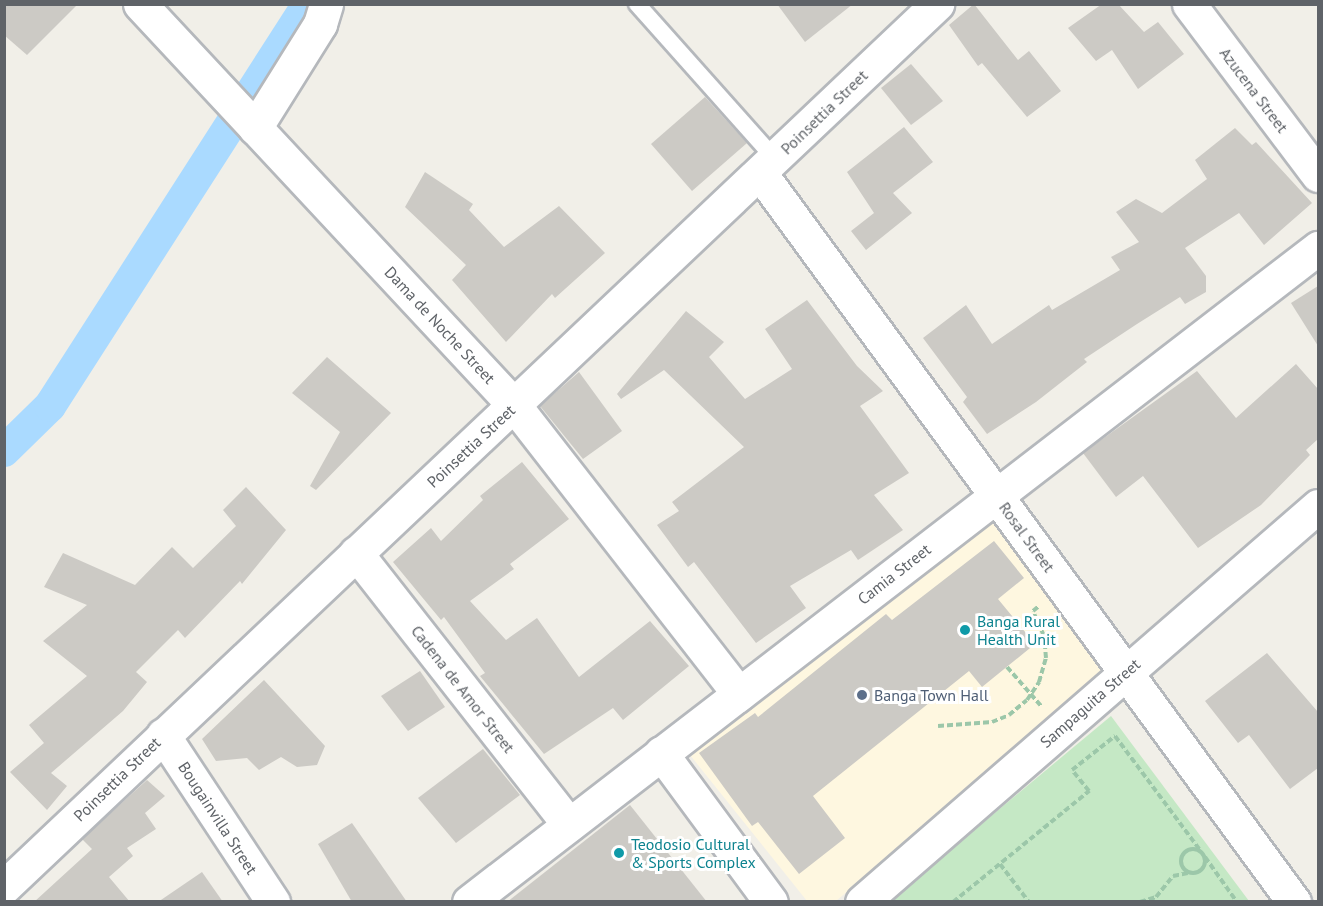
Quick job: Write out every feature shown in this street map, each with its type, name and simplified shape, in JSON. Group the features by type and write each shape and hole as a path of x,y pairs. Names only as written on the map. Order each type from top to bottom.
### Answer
{"street":[{"name":"Dama de Noche Street","path":"140,4 514,405 739,694"},
{"path":"245,117 320,24 326,4"},
{"name":"Poinsettia Street","path":"4,887 937,4"},
{"name":"Azucena Street","path":"1189,4 1318,175"},
{"name":"Rosal Street","path":"768,166 996,496 1294,902"},
{"name":"Camia Street","path":"469,902 1318,248"},
{"name":"Sampaguita Street","path":"862,902 1318,506"},
{"name":"Cadena de Amor Street","path":"357,553 568,825"},
{"name":"Bougainvilla Street","path":"163,735 273,902"},
{"path":"661,753 771,902"}],"lane":[{"path":"637,4 768,166"}],"path":[{"path":"938,726 992,722 1014,712 1031,695 1046,658 1044,636 1033,611 1063,586"},
{"path":"1007,667 1060,729"},
{"path":"953,902 1089,791 1072,770 1115,736 1238,902"},
{"path":"1191,872 1183,868 1182,856 1191,849 1200,850"},
{"path":"1140,902 1156,897 1173,876 1202,868 1205,857"},
{"path":"1000,864 1029,902"}],"shaded area":[{"path":"991,521 1104,675 836,901 807,901 690,755"}],"green space":[{"path":"1111,716 1249,901 889,901"}],"building":[{"path":"4,4 78,4 27,55 4,35"},
{"path":"777,4 853,4 805,42"},
{"path":"974,4 1018,60 1029,51 1061,91 1027,117 982,63 978,66 949,25"},
{"path":"1102,4 1118,4 1144,32 1158,22 1184,54 1138,89 1112,50 1096,61 1068,28"},
{"path":"911,64 943,101 911,125 881,88"},
{"path":"705,97 747,143 692,191 651,144"},
{"path":"904,127 933,162 893,193 912,213 866,250 851,231 874,213 847,172"},
{"path":"1235,128 1252,145 1256,142 1312,203 1264,245 1239,213 1185,248 1206,276 1206,292 1185,304 1180,297 1137,324 1084,359 1087,362 1036,402 987,434 963,402 967,397 923,338 966,305 992,344 1049,305 1052,310 1120,270 1111,257 1139,242 1116,212 1136,199 1162,213 1207,179 1195,160"},
{"path":"425,172 473,204 469,210 504,247 559,206 605,253 555,298 552,294 506,342 452,280 466,265 405,207"},
{"path":"1318,286 1318,346 1291,303"},
{"path":"807,300 857,366 883,391 860,406 909,473 874,495 903,530 858,560 851,550 790,586 806,608 756,643 694,562 688,567 657,525 679,511 672,502 744,447 664,370 621,399 617,394 686,311 724,342 709,357 745,399 792,369 765,329"},
{"path":"327,357 391,413 316,490 310,486 340,432 292,393"},
{"path":"1296,364 1318,389 1318,439 1306,450 1310,455 1261,505 1198,548 1143,476 1116,497 1083,453 1197,371 1236,418"},
{"path":"579,372 622,431 583,459 540,406"},
{"path":"522,462 569,519 510,564 514,569 470,601 506,640 537,618 579,677 650,621 689,666 623,720 613,708 544,754 480,676 485,673 444,617 441,620 393,562 431,528 441,541 483,500 480,496"},
{"path":"246,487 286,530 242,584 240,581 185,638 178,630 136,672 147,682 123,711 51,773 67,786 47,810 10,772 44,743 29,725 87,676 43,641 87,605 44,587 63,553 135,585 172,547 193,568 236,526 223,510"},
{"path":"994,541 1024,578 998,599 1035,644 982,687 969,671 813,796 845,838 799,874 758,822 752,826 699,753 755,713 758,717 886,614 892,620"},
{"path":"1267,653 1318,712 1318,768 1290,789 1249,735 1238,743 1205,701"},
{"path":"420,671 445,707 408,731 381,696"},
{"path":"264,680 325,746 317,765 297,767 281,757 259,770 247,758 216,761 202,739"},
{"path":"483,749 520,795 456,843 418,798"},
{"path":"147,780 165,796 145,813 156,829 127,848 133,856 109,877 130,902 34,902 92,849 82,839"},
{"name":"Teodosio Cultural & Sports Complex","path":"630,805 707,902 507,902"},
{"path":"352,823 407,902 352,902 318,844"},
{"path":"202,872 223,902 158,902"}],"waterway":[{"path":"4,451 50,406 308,4"}],"place":[{"name":"Banga Rural Health Unit","path":"965,630"},
{"name":"Banga Town Hall","path":"862,695"},
{"name":"Teodosio Cultural & Sports Complex","path":"619,853"}]}
